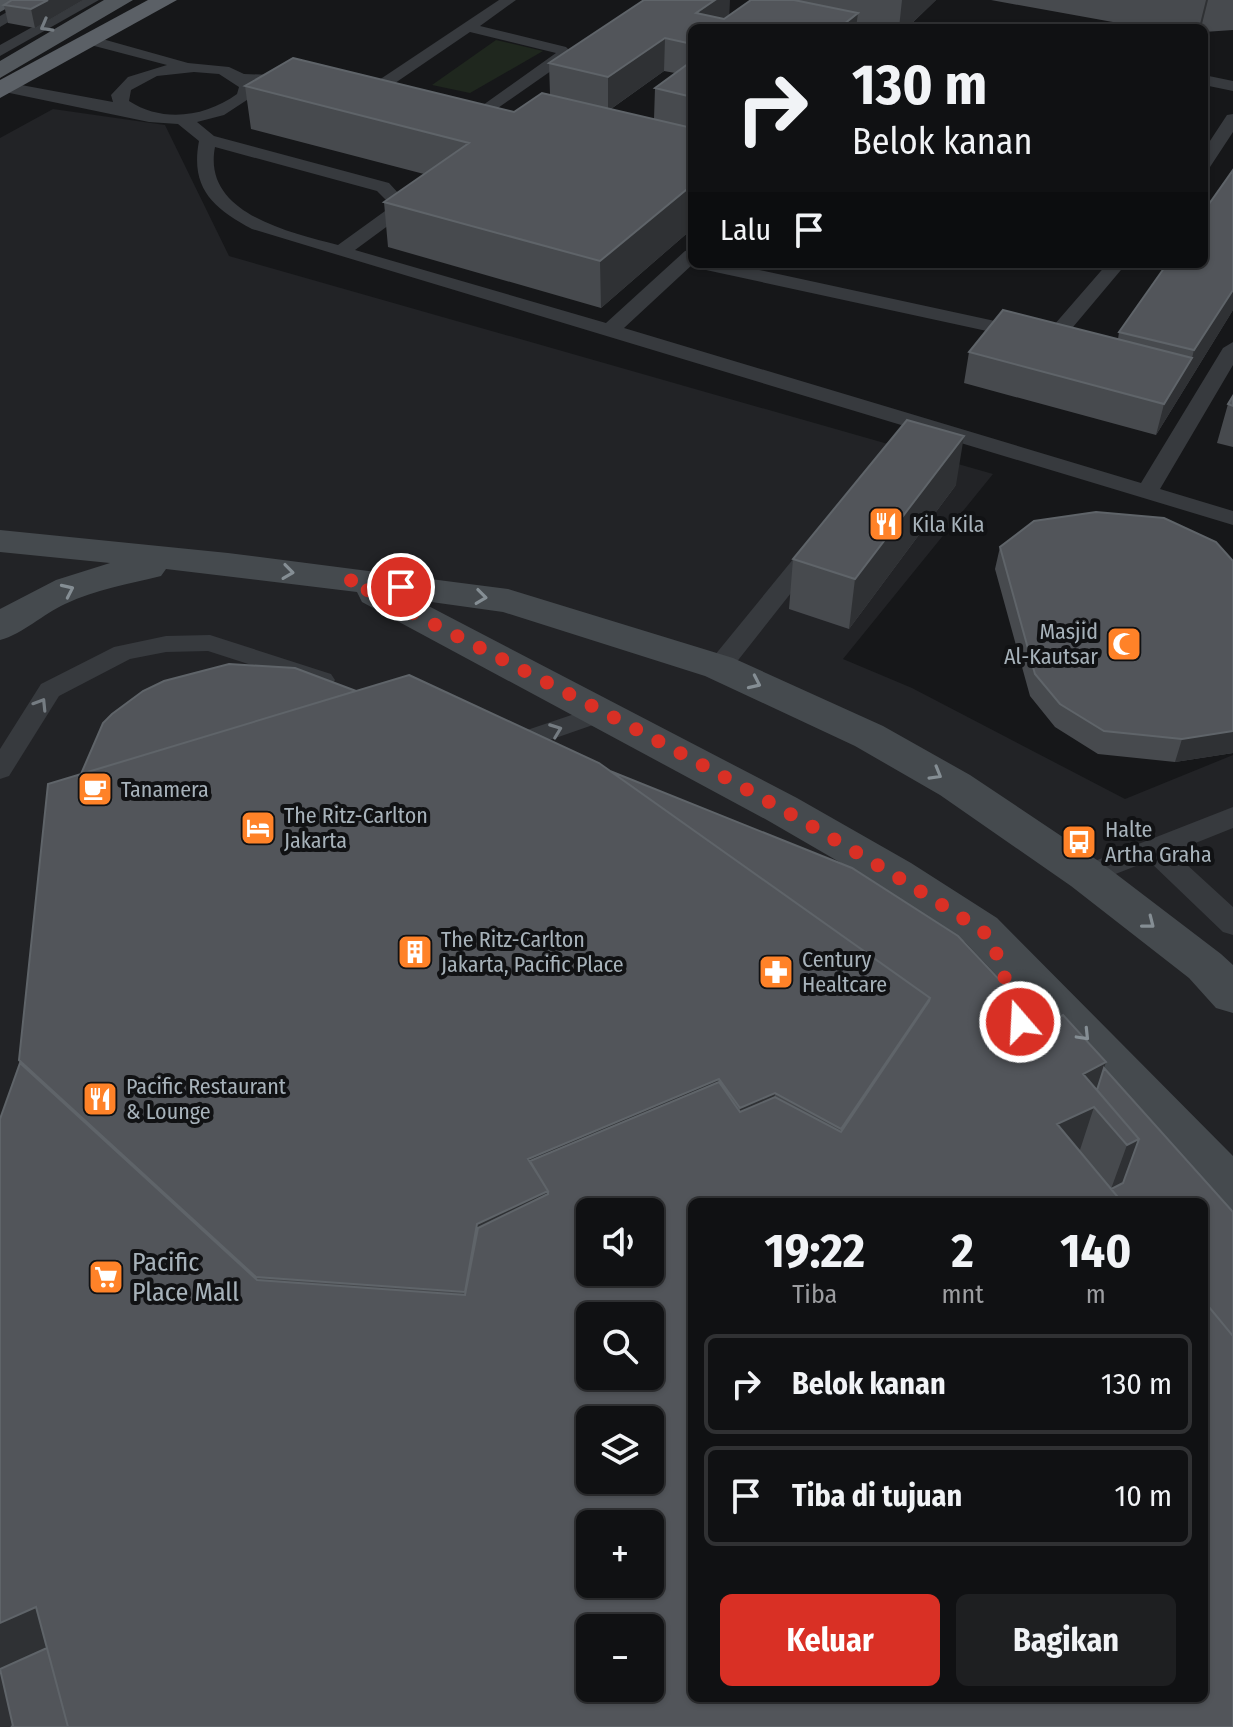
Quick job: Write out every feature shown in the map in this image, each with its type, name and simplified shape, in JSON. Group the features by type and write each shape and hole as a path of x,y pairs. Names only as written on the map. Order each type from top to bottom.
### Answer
{"highway":[{"path":"2,83 37,69 165,0"}],"main road":[{"path":"0,5 10,0"},
{"path":"2,83 63,35 121,0"},
{"path":"37,69 63,35"},
{"path":"0,541 228,564 508,601 719,667 869,736 955,785 1087,875 1205,966 1233,995"},
{"path":"0,628 12,618 76,586 140,568 228,564"},
{"path":"348,580 604,712 895,874 991,938 1233,1190"}],"lane":[{"path":"0,22 39,0"},
{"path":"0,51 92,0"},
{"path":"400,100 363,92 468,27 496,15 509,0"},
{"path":"534,26 564,34"},
{"path":"468,27 571,51 468,117 498,125"},
{"path":"88,40 194,67 222,70 242,79 274,77 317,83"},
{"path":"129,110 121,103 119,95 136,79 173,68 194,67"},
{"path":"2,83 129,110 143,116 182,119 221,111 236,104 247,87 242,79"},
{"path":"1208,81 1233,86"},
{"path":"182,119 208,140 383,187 393,194 402,207 341,252"},
{"path":"1208,157 1233,119"},
{"path":"208,140 204,166 221,200 239,216 268,231 610,330 1233,518"},
{"path":"610,330 688,265"},
{"path":"730,268 1037,336 1061,329 1114,268"},
{"path":"1146,494 1233,348"},
{"path":"719,667 831,527"},
{"path":"0,770 50,690 123,653 166,644 210,643 235,649 350,691"},
{"path":"480,738 508,748 604,712"},
{"path":"1087,875 1233,817"},
{"path":"1154,850 1233,924"},
{"path":"991,938 1014,1002"}],"shaded area":[{"path":"496,40 543,51 470,93 432,85"},
{"path":"53,109 165,125 229,256 993,474 843,659 912,688 1125,799 1233,755 1233,1727 0,1727 0,138"}],"building":[{"path":"12,0 48,0 31,9 4,5"},
{"path":"644,0 715,0 696,13 724,19 751,0 794,0 858,13 844,24 688,24 688,43 665,38 608,77 549,63"},
{"path":"293,58 514,112 542,93 688,127 688,188 600,261 384,202 469,143 245,86"},
{"path":"688,64 688,96 655,88"},
{"path":"1233,170 1233,290 1194,350 1119,332 1164,268 1208,268 1208,205"},
{"path":"1003,310 1192,358 1164,404 969,352"},
{"path":"907,420 964,436 855,579 793,559"},
{"name":"Masjid Al-Kautsar","path":"1096,512 1164,518 1216,542 1233,561 1233,731 1182,739 1104,731 1060,704 1035,674 1000,547 1034,521"},
{"path":"229,664 295,668 356,691 81,774 103,723 112,714 143,691 164,681"},
{"name":"The Ritz-Carlton Jakarta, Pacific Place","path":"409,675 599,763 930,998 841,1129 775,1093 740,1108 719,1079 528,1159 548,1191 477,1224 465,1292 256,1277 19,1060 48,784"},
{"name":"Pacific Place Mall","path":"610,771 852,868 958,936 1042,1025 1063,1015 1106,1062 1083,1074 1139,1139 1127,1145 1094,1107 1057,1124 1119,1198 688,1198 688,1702 1208,1702 1208,1306 1233,1336 1233,1727 68,1727 36,1607 0,1623 0,1119 20,1063 257,1280 465,1295 478,1228 548,1194 530,1161 719,1082 740,1112 775,1097 841,1132 930,998"},
{"path":"1052,1009 1059,1017 1042,1025 1034,1017"},
{"path":"1104,1068 1233,1212 1233,1336 1208,1306 1208,1198 1119,1198 1111,1189 1123,1183 1139,1139 1097,1090"},
{"path":"47,1648 68,1727 11,1727 0,1669"}],"place":[{"name":"Kila Kila","path":"886,524"},
{"name":"Masjid Al-Kautsar","path":"1124,644"},
{"name":"Tanamera","path":"95,789"},
{"name":"The Ritz-Carlton Jakarta","path":"258,828"},
{"name":"Halte Artha Graha","path":"1079,842"},
{"name":"The Ritz-Carlton Jakarta, Pacific Place","path":"415,952"},
{"name":"Century Healtcare","path":"776,972"},
{"name":"Pacific Restaurant & Lounge","path":"100,1099"},
{"name":"Pacific Place Mall","path":"106,1277"}],"route":[{"path":"401,587 348,580 604,712 782,809 895,874 981,930 991,938 1020,1022"}]}
